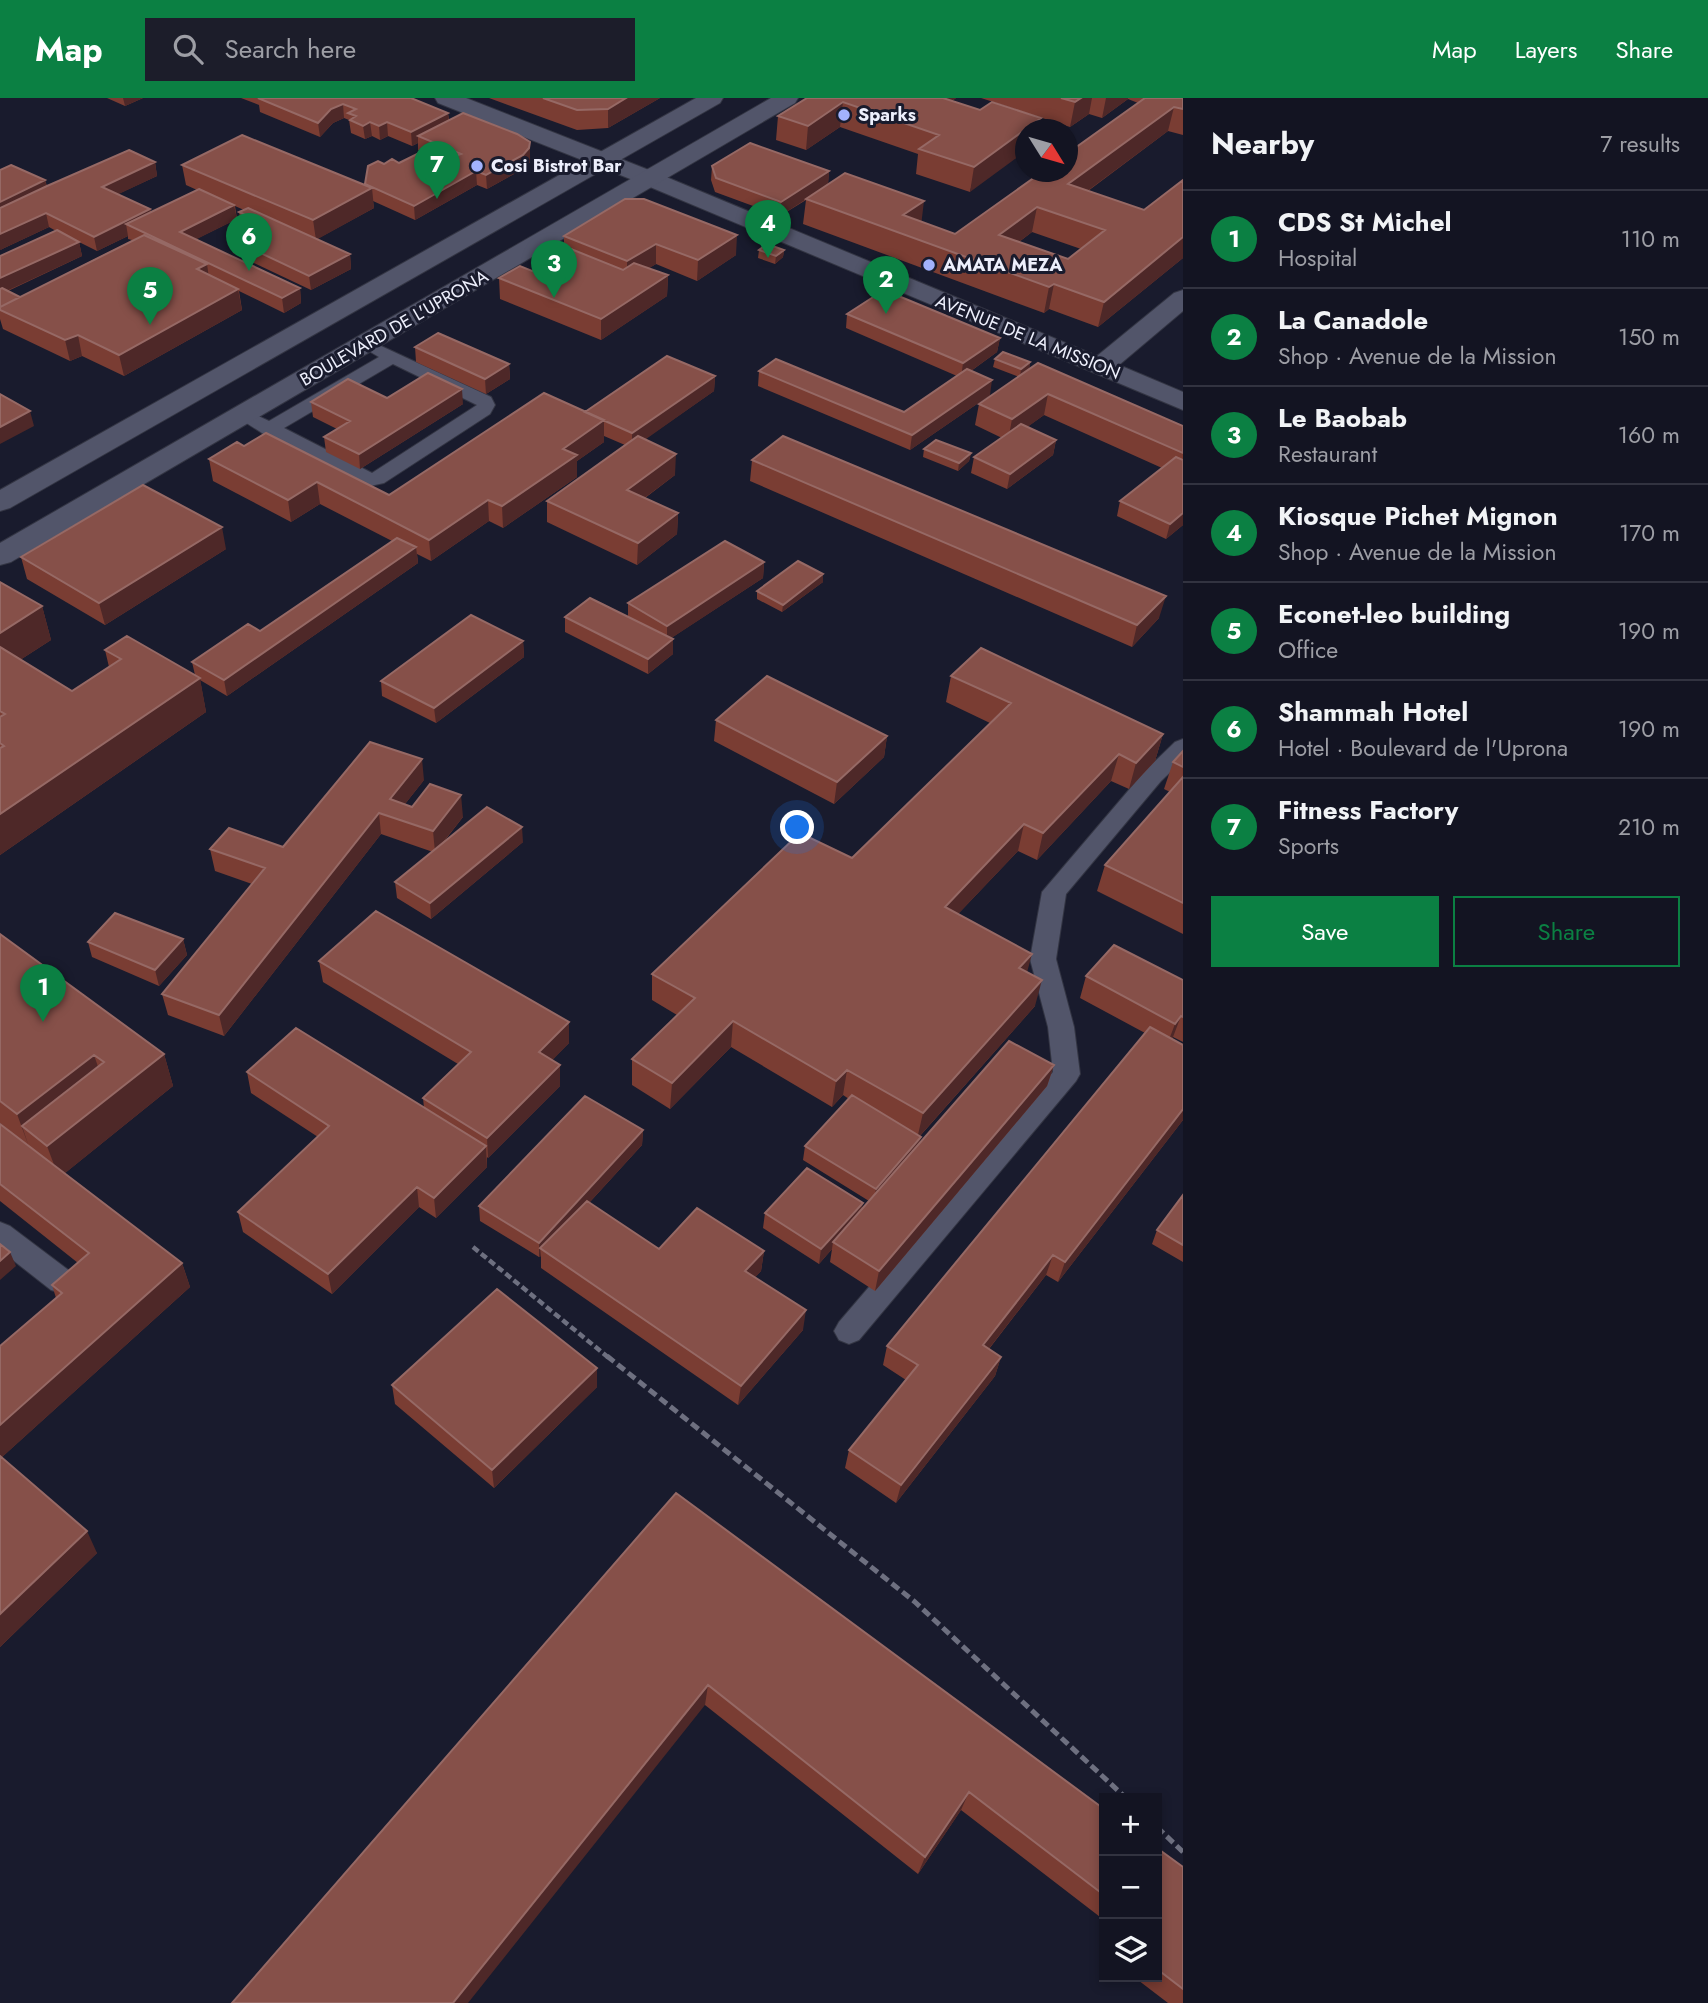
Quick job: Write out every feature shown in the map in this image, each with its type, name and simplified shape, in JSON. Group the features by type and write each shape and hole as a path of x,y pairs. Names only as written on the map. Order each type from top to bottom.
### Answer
{"street":[{"name":"AVENUE DE LA MISSION","path":"446,98 651,179 1183,401"},
{"name":"BOULEVARD DE L'UPRONA","path":"0,502 712,98"},
{"name":"BOULEVARD DE L'UPRONA","path":"2,552 366,344 787,98"},
{"path":"1101,366 1183,298"}],"lane":[{"path":"243,415 370,480 377,479 483,410 486,405 484,401 366,344"},
{"path":"269,429 392,357"},
{"path":"849,1331 1067,1074 1061,1027 1043,959 1054,892 1153,776 1183,747"},
{"path":"0,1234 61,1281"}],"path":[{"path":"473,1247 738,1463 915,1602 1121,1793"},
{"path":"1162,1832 1183,1852"}],"building":[{"path":"258,98 411,98 448,113 411,132 387,122 379,126 370,122 363,126 350,120 356,116 348,113 356,109 343,104 331,109 318,123"},
{"path":"543,98 626,98 608,109 577,110"},
{"path":"807,98 943,98 980,110 992,102 1041,118 1015,119 1015,137 974,167 919,149 939,135 843,102 808,126 778,116"},
{"path":"1061,98 1081,98 1075,102"},
{"path":"1145,98 1183,98 1183,109 1174,107 1078,177 1078,146"},
{"path":"463,113 517,134 530,142 529,148 523,155 486,175 476,171 414,206 365,184 368,166 378,161 384,164 392,159 399,163 423,151 446,160 461,154 418,136"},
{"path":"242,135 372,188 313,220 182,165"},
{"path":"750,143 829,171 781,202 716,178 712,166"},
{"path":"129,150 155,162 102,187 150,209 94,237 46,213 0,234 0,208"},
{"path":"11,165 45,180 0,202 0,170"},
{"path":"845,173 924,201 903,215 955,234 1028,182 1071,182 1068,184 1144,210 1183,180 1183,237 1104,302 1054,284 1049,287 806,199","holes":["1037,207 1105,230 1068,259 999,235"]},
{"path":"199,189 234,205 180,232 300,288 282,298 126,224"},
{"path":"625,199 644,199 737,235 698,260 656,244 627,261 564,236"},
{"path":"248,208 350,254 309,276 231,239 246,231 234,226 252,218 239,212"},
{"path":"57,230 79,242 0,278 0,256"},
{"path":"144,235 207,264 197,269 238,289 119,355 78,335 65,340 0,310 0,307"},
{"path":"767,244 784,250 776,256 759,250"},
{"path":"571,249 623,270 634,263 668,275 601,319 499,278 520,266 532,271"},
{"path":"2,288 20,297 0,307"},
{"path":"884,290 1000,338 963,363 847,314"},
{"path":"438,333 509,364 485,379 415,347"},
{"path":"1003,352 1030,362 1021,369 995,359"},
{"path":"667,356 715,376 632,433 585,412"},
{"path":"776,359 904,412 967,369 992,380 912,435 759,371"},
{"path":"1038,363 1183,426 1183,453 1048,394 1012,419 979,404"},
{"path":"428,373 462,389 359,454 324,437 350,421 311,402 348,379 387,398"},
{"path":"544,393 604,420 563,449 577,455 502,506 488,500 429,540 317,482 288,500 209,459 237,442 244,446 266,433 389,495"},
{"path":"0,394 30,411 0,427"},
{"path":"1021,424 1056,440 1010,474 974,457"},
{"path":"638,436 676,454 627,490 678,513 638,543 547,501"},
{"path":"783,436 1166,596 1137,625 752,460"},
{"path":"936,440 971,453 959,463 924,449"},
{"path":"1176,457 1183,460 1183,513 1170,524 1120,501"},
{"path":"143,485 222,527 99,603 21,557"},
{"path":"397,538 416,547 224,680 192,662 248,624 260,631"},
{"path":"725,541 764,562 667,626 628,603"},
{"path":"798,561 823,574 783,605 757,591"},
{"path":"0,582 42,606 0,633"},
{"path":"590,598 673,639 648,659 565,617"},
{"path":"471,615 523,641 434,708 381,681"},
{"path":"127,636 200,678 0,814 0,748 4,746 0,743 0,717 5,714 0,711 0,647 72,691 121,659 105,650"},
{"path":"981,648 1163,734 1136,763 1119,754 1043,833 1024,824 945,907 1032,954 1019,968 1042,980 923,1113 847,1070 836,1081 733,1021 672,1083 632,1059 695,998 652,974 800,833 852,858 1011,703 951,676"},
{"path":"767,676 887,736 837,782 716,720"},
{"path":"370,742 422,759 390,799 412,807 430,784 461,795 433,831 379,813 219,1015 162,994 265,868 210,849 229,828 283,847"},
{"path":"1183,751 1183,767 1173,762"},
{"path":"1183,777 1183,903 1105,865"},
{"path":"487,807 522,827 430,903 395,882"},
{"path":"376,911 569,1022 539,1052 560,1065 487,1138 423,1098 471,1052 319,961"},
{"path":"115,913 183,939 155,970 88,942"},
{"path":"0,934 164,1054 47,1146 22,1126 104,1062 94,1055 17,1114 0,1101"},
{"path":"1114,945 1183,980 1183,1017 1175,1024 1086,976"},
{"path":"1150,1027 1183,1045 1183,1109 1065,1262 1053,1255 983,1345 1001,1357 901,1485 849,1450 918,1365 887,1346"},
{"path":"296,1028 486,1146 434,1198 417,1187 328,1274 238,1212 329,1126 247,1072"},
{"path":"1009,1041 1054,1065 879,1271 833,1242"},
{"path":"852,1095 921,1137 876,1189 805,1146"},
{"path":"585,1096 643,1130 539,1243 479,1206"},
{"path":"0,1124 182,1263 0,1425 0,1346 62,1293 52,1285 89,1253 0,1184"},
{"path":"807,1168 863,1203 821,1249 765,1213"},
{"path":"1183,1195 1183,1245 1157,1230"},
{"path":"587,1201 659,1249 697,1208 764,1251 745,1271 806,1310 741,1386 540,1248"},
{"path":"0,1244 10,1252 0,1261"},
{"path":"497,1289 597,1368 492,1470 392,1385"},
{"path":"0,1456 87,1531 0,1614"},
{"path":"676,1493 1099,1805 1099,1891 969,1792 925,1857 708,1685 453,2003 232,2003"},
{"path":"1162,1852 1183,1867 1183,1989 1162,1973"}],"place":[{"name":"Sparks","path":"844,115"},
{"name":"Cosi Bistrot Bar","path":"477,166"},
{"name":"Fitness Factory","path":"437,199"},
{"name":"Kiosque Pichet Mignon","path":"768,258"},
{"name":"AMATA MEZA","path":"929,265"},
{"name":"Shammah Hotel","path":"249,271"},
{"name":"Le Baobab","path":"554,298"},
{"name":"La Canadole","path":"886,314"},
{"name":"Econet-leo building","path":"150,325"},
{"name":"CDS St Michel","path":"43,1022"}]}
